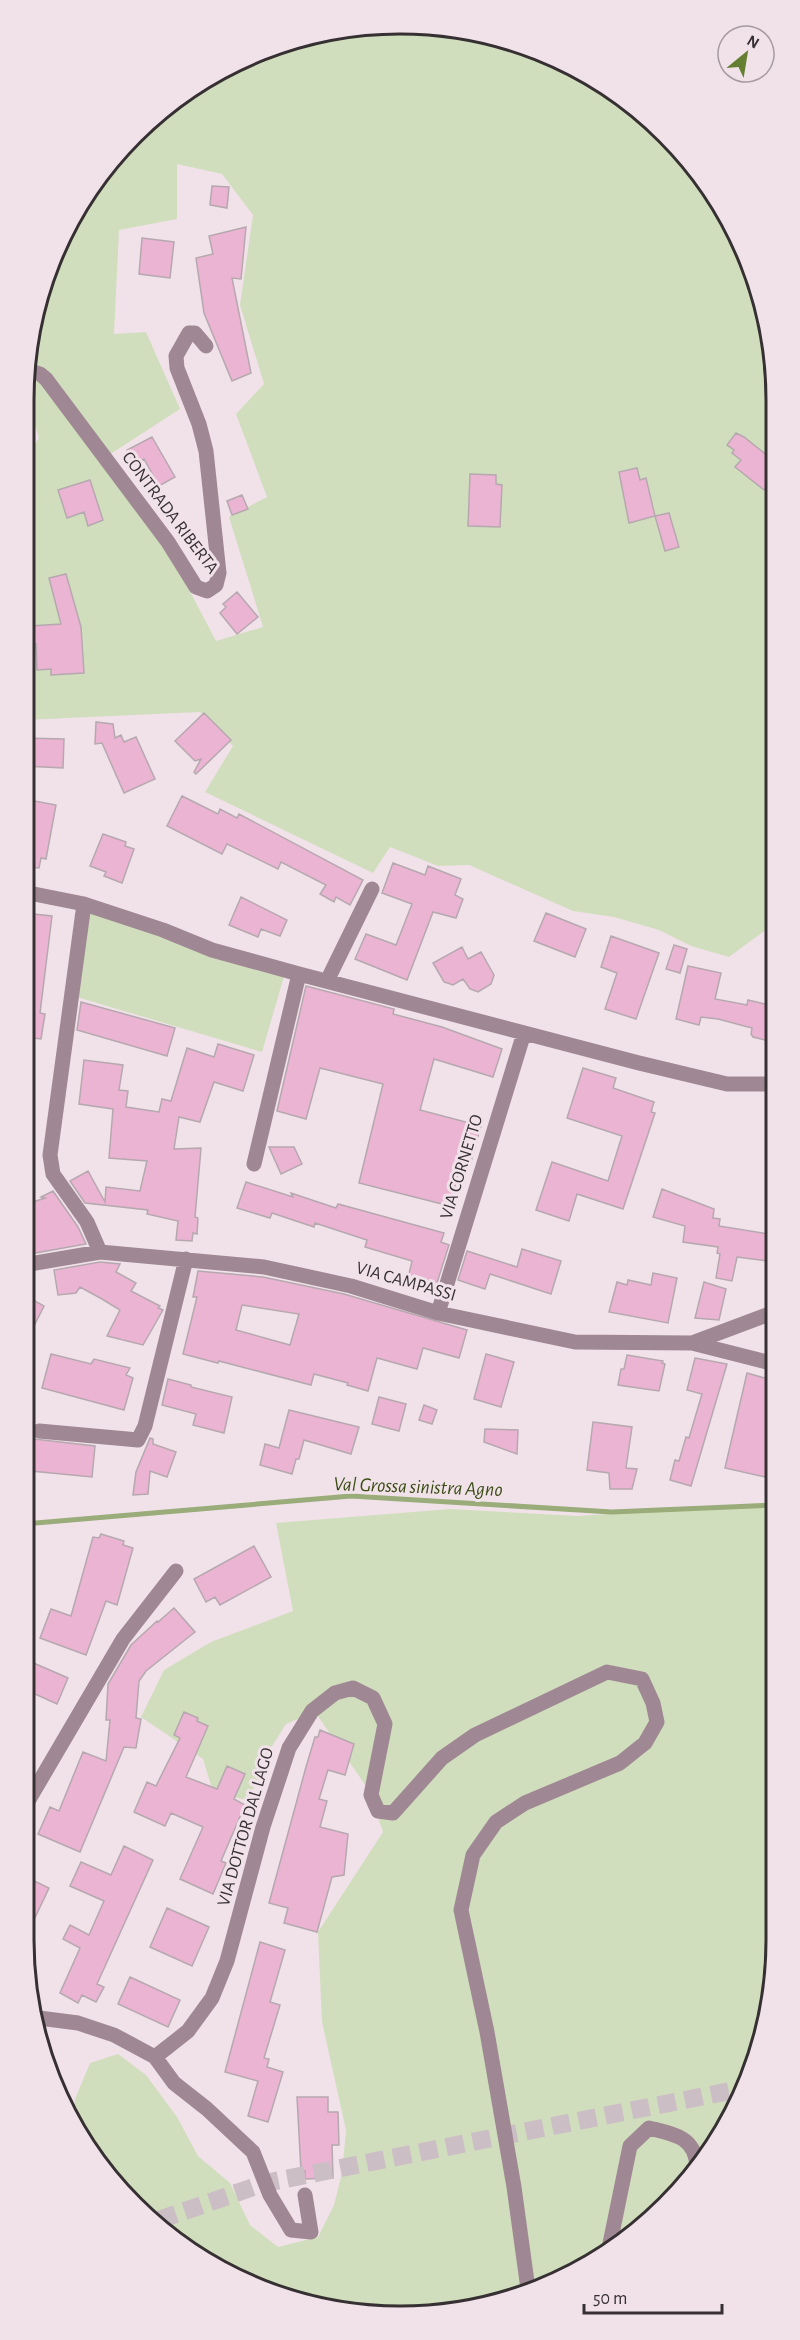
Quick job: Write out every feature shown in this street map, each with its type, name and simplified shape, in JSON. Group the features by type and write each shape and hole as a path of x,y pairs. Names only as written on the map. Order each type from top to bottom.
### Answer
{"street":[{"name":"CONTRADA RIBERTA","path":"35,372 46,379 168,542 196,586 207,591 216,585 219,573 206,451 199,424 177,368 176,356 192,328 206,346"},
{"path":"327,981 372,889"},
{"path":"34,894 84,904 163,930 212,950 524,1033 727,1084 766,1084"},
{"path":"84,904 50,1155 53,1174 87,1222 100,1252"},
{"path":"254,1164 299,974"},
{"name":"VIA CORNETTO","path":"438,1313 524,1033"},
{"name":"VIA CAMPASSI","path":"34,1262 100,1252 186,1258 275,1269 351,1286 438,1313 576,1342 692,1343 766,1362"},
{"path":"39,1431 138,1440 145,1426 186,1258"},
{"path":"692,1343 766,1315"},
{"path":"34,1791 123,1639 176,1571"},
{"name":"VIA DOTTOR DAL LAGO","path":"155,2057 188,2031 212,1998 227,1961 264,1827 289,1748 312,1711 335,1693 353,1688 373,1698 385,1724 372,1795 378,1811 393,1813 442,1758 475,1735 607,1672 642,1679 653,1703 657,1722 645,1743 620,1763 525,1803 496,1822 472,1855 461,1910 488,2032 527,2283"},
{"path":"44,2019 78,2023 114,2035 155,2057 174,2083 207,2109 253,2152 270,2195 291,2230 311,2232 305,2195"},
{"path":"611,2238 630,2146 649,2128 680,2135 696,2154"}],"green space":[{"path":"400,34 448,38 495,47 540,62 583,83 603,96 641,125 675,159 704,197 717,217 738,260 753,305 758,329 766,400 766,930 729,957 691,946 659,930 614,917 573,911 469,865 438,866 390,847 373,873 205,792 233,746 200,712 34,720 34,445 39,438 34,422 38,352 47,305 72,238 96,197 125,159 177,110 217,83 260,62 305,47 352,38","holes":["177,164 222,174 253,215 240,305 264,384 236,414 267,497 229,517 263,627 216,641 183,578 109,455 180,409 146,332 114,334 119,230 177,219"]},
{"path":"78,904 287,966 262,1052 70,995"},
{"path":"766,1503 765,1964 753,2035 738,2080 717,2123 690,2163 641,2215 583,2257 540,2278 495,2293 471,2298 400,2306 329,2298 305,2293 260,2278 217,2257 159,2215 110,2163 83,2123 74,2106 75,2099 90,2063 118,2054 146,2075 177,2117 198,2156 230,2183 250,2225 278,2247 318,2237 334,2205 342,2173 346,2130 322,2022 318,1932 383,1832 368,1789 315,1712 286,1724 262,1762 259,1779 246,1800 213,1792 203,1759 141,1717 164,1670 211,1642 293,1611 276,1523 450,1509 578,1516"}],"building":[{"path":"212,186 229,187 227,208 210,205"},
{"path":"246,227 241,279 232,278 251,373 232,381 204,313 196,258 213,254 209,236"},
{"path":"142,238 174,242 170,278 139,274"},
{"path":"736,433 766,454 766,488 764,490 735,467 741,460 732,453 734,450 727,445"},
{"path":"152,437 175,477 159,486 144,459 135,464 127,450"},
{"path":"637,468 640,480 646,478 655,516 629,523 619,472"},
{"path":"470,474 496,475 496,484 502,485 500,527 468,526"},
{"path":"90,480 103,520 88,526 84,512 67,518 58,490"},
{"path":"242,495 248,509 232,515 227,501"},
{"path":"669,513 679,547 665,551 655,516"},
{"path":"66,574 81,627 84,673 51,675 51,669 37,670 34,626 61,624 49,578"},
{"path":"237,592 258,617 237,634 220,613 226,607 223,604"},
{"path":"204,713 231,740 196,774 194,772 201,759 195,761 175,741"},
{"path":"96,722 113,724 115,738 121,735 124,742 136,737 155,779 124,793 102,743 95,744"},
{"path":"34,738 64,739 63,768 34,767"},
{"path":"182,796 218,814 220,809 237,818 239,814 363,880 350,905 336,897 334,902 320,894 326,885 281,862 278,869 227,844 222,854 167,826"},
{"path":"34,801 56,805 46,859 41,858 39,868 34,867"},
{"path":"103,834 126,842 125,846 134,849 122,883 104,876 106,872 90,866"},
{"path":"393,863 425,875 428,866 461,879 455,895 463,899 456,918 433,912 407,980 355,959 366,934 396,945 412,904 382,893"},
{"path":"241,897 287,920 280,936 261,929 258,937 229,925"},
{"path":"546,913 586,929 575,957 534,941"},
{"path":"34,914 52,916 40,1013 45,1014 41,1039 34,1038"},
{"path":"611,936 659,953 636,1019 605,1009 617,973 601,967"},
{"path":"674,945 687,949 680,973 666,969"},
{"path":"462,947 468,959 481,952 494,975 491,984 478,992 470,989 463,979 453,985 444,982 433,963"},
{"path":"688,966 721,973 715,999 747,1005 748,1000 766,1004 766,1040 753,1037 752,1028 718,1019 701,1017 699,1025 676,1019"},
{"path":"306,986 394,1009 393,1014 442,1027 502,1049 493,1077 434,1059 420,1110 481,1126 470,1165 461,1162 450,1206 359,1183 383,1084 320,1068 306,1119 277,1111"},
{"path":"81,1002 175,1028 167,1056 77,1030"},
{"path":"218,1044 254,1055 243,1091 214,1082 200,1122 179,1117 174,1149 201,1148 195,1217 198,1218 197,1234 193,1233 192,1241 176,1240 178,1221 147,1214 148,1210 85,1203 70,1181 88,1171 105,1202 106,1187 140,1191 147,1161 109,1158 113,1109 79,1104 84,1060 123,1065 119,1090 128,1091 126,1107 159,1112 162,1099 171,1101 187,1048 214,1057"},
{"path":"583,1068 616,1078 613,1088 654,1102 651,1112 655,1113 623,1209 577,1194 569,1221 536,1210 552,1162 608,1181 622,1136 567,1118"},
{"path":"269,1147 294,1147 302,1164 281,1174"},
{"path":"246,1182 293,1197 291,1193 336,1208 338,1204 444,1233 441,1242 449,1245 436,1286 408,1278 412,1261 365,1247 367,1240 315,1223 314,1227 272,1213 270,1218 237,1208"},
{"path":"662,1189 714,1209 713,1218 720,1219 719,1226 766,1234 766,1261 737,1257 732,1281 716,1278 720,1254 717,1253 718,1247 683,1242 685,1226 653,1217"},
{"path":"53,1191 78,1227 86,1244 34,1253 34,1202 45,1198 41,1197"},
{"path":"522,1249 561,1261 551,1294 490,1274 485,1289 458,1280 467,1251 517,1267"},
{"path":"100,1262 120,1264 116,1272 136,1283 131,1291 160,1306 158,1308 163,1310 143,1345 107,1336 120,1310 102,1299 80,1287 76,1293 58,1295 54,1270"},
{"path":"198,1271 263,1277 344,1294 467,1330 459,1358 423,1348 417,1369 377,1358 368,1391 314,1374 311,1385 183,1354 197,1297 193,1297","holes":["242,1305 299,1314 290,1345 236,1330"]},
{"path":"653,1273 677,1278 668,1323 609,1312 617,1282 627,1285 628,1280 651,1285"},
{"path":"704,1282 726,1289 719,1320 695,1318"},
{"path":"34,1300 44,1306 34,1326"},
{"path":"51,1354 91,1364 94,1359 130,1368 126,1375 133,1378 124,1410 42,1388"},
{"path":"486,1354 514,1362 501,1407 474,1399"},
{"path":"627,1355 663,1361 662,1363 665,1364 659,1391 618,1385"},
{"path":"695,1358 727,1364 691,1486 670,1480 675,1460 679,1461 686,1437 689,1438 702,1394 687,1390"},
{"path":"747,1373 766,1378 765,1477 725,1468"},
{"path":"168,1379 232,1397 224,1433 193,1425 196,1414 162,1405"},
{"path":"379,1397 406,1404 399,1431 372,1424"},
{"path":"424,1405 437,1410 432,1424 419,1420"},
{"path":"289,1410 359,1427 351,1454 304,1440 292,1474 260,1465 265,1444 279,1448"},
{"path":"593,1422 632,1427 626,1468 637,1469 632,1489 610,1489 609,1473 587,1470"},
{"path":"485,1429 518,1430 517,1454 484,1442"},
{"path":"150,1438 153,1439 153,1444 176,1452 167,1477 150,1471 148,1494 133,1495 136,1472"},
{"path":"34,1439 95,1446 92,1477 34,1471"},
{"path":"101,1534 124,1541 123,1545 133,1548 117,1605 106,1601 86,1655 40,1638 51,1609 71,1616 93,1537 99,1538"},
{"path":"254,1546 271,1577 220,1605 215,1597 206,1602 194,1579"},
{"path":"174,1608 195,1632 146,1671 139,1681 136,1718 141,1719 136,1748 124,1747 80,1852 38,1834 50,1807 59,1811 83,1752 106,1761 110,1720 106,1720 108,1684 131,1645"},
{"path":"34,1663 68,1678 57,1704 34,1694"},
{"path":"184,1712 198,1718 197,1721 208,1726 186,1777 217,1789 227,1766 245,1774 234,1799 245,1805 221,1861 226,1863 213,1894 180,1879 203,1827 171,1813 165,1826 134,1812 147,1782 156,1786 180,1738 174,1735"},
{"path":"320,1730 354,1744 345,1775 328,1770 319,1799 327,1801 320,1827 348,1834 344,1875 332,1877 317,1932 284,1923 288,1908 269,1903 306,1767 315,1737 318,1737"},
{"path":"124,1846 153,1860 97,1984 104,1987 96,2002 82,1995 78,2003 60,1993 80,1948 63,1939 70,1925 89,1935 104,1901 70,1886 81,1862 111,1875"},
{"path":"34,1881 49,1888 34,1920"},
{"path":"167,1908 209,1927 192,1966 150,1947"},
{"path":"260,1942 285,1950 270,2002 280,2005 264,2058 269,2059 267,2067 283,2072 268,2122 248,2116 258,2081 225,2072"},
{"path":"130,1977 180,2000 168,2027 118,2004"},
{"path":"297,2097 328,2097 328,2112 338,2112 339,2145 332,2145 333,2178 305,2179 305,2171 301,2171"}],"waterway":[{"name":"Val Grossa sinistra Agno","path":"34,1523 351,1496 612,1512 766,1505"}],"tunnel":[{"path":"163,2219 265,2183 733,2090"}]}
